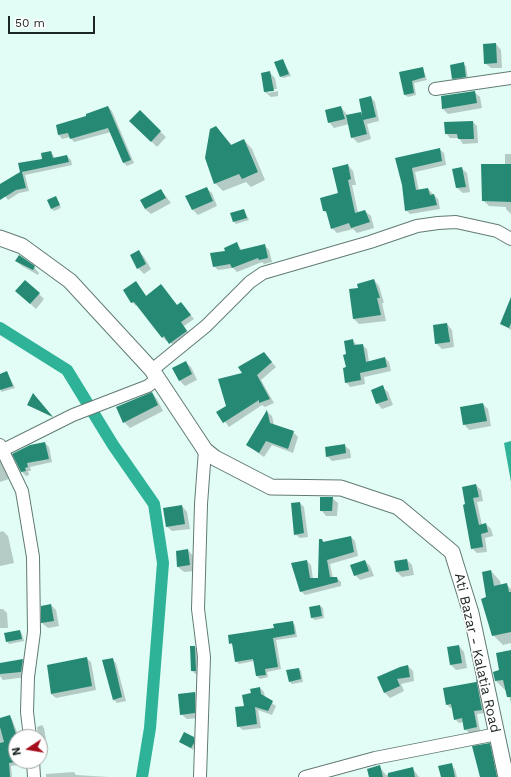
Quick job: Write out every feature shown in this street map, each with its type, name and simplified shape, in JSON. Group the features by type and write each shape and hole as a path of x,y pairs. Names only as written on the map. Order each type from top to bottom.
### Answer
{"main road":[{"name":"Ati Bazar - Kalatia Road","path":"0,238 22,246 70,281 155,374 205,450 214,458 271,487 341,488 398,507 452,552 471,613 506,777"}],"street":[{"path":"435,89 511,78"},
{"path":"29,729 27,712 28,677 34,632 32,557 22,491 1,447 92,407 148,386 155,374 250,282 263,273 370,242 417,226 438,222 456,222 497,231 511,239"},
{"path":"200,777 204,657 198,609 201,504 205,450"},
{"path":"305,777 375,758 497,734"}],"shaded area":[{"path":"511,441 511,482 504,443"}],"building":[{"path":"496,43 497,63 484,64 483,44"},
{"path":"283,59 289,74 280,77 274,62"},
{"path":"464,62 466,77 452,79 450,65"},
{"path":"423,67 425,77 412,81 414,93 404,95 399,72"},
{"path":"270,71 274,91 264,92 261,73"},
{"path":"475,91 477,103 442,109 441,96"},
{"path":"371,96 376,117 363,120 359,99"},
{"path":"108,106 131,160 123,163 108,128 70,139 68,133 58,135 56,125 86,116 86,114"},
{"path":"341,106 345,119 328,123 325,110"},
{"path":"140,110 161,131 151,142 129,121"},
{"path":"361,112 367,134 351,138 346,115"},
{"path":"473,121 474,139 458,139 457,134 445,134 444,122"},
{"path":"216,126 231,145 244,139 258,172 242,179 239,174 214,184 205,158 210,129"},
{"path":"440,148 442,161 412,168 416,190 428,188 430,195 434,194 437,205 405,211 402,185 395,158"},
{"path":"51,151 53,158 67,155 69,162 22,172 26,188 16,190 0,200 0,184 20,172 18,163 42,159 41,153"},
{"path":"348,164 351,179 348,180 355,213 365,210 370,222 351,228 349,223 331,229 326,211 323,211 320,198 338,193 332,168"},
{"path":"481,164 511,164 511,202 482,201"},
{"path":"462,167 466,187 456,188 452,169"},
{"path":"207,187 213,201 192,210 185,196"},
{"path":"161,189 166,198 145,209 140,200"},
{"path":"56,196 60,205 51,209 47,200"},
{"path":"244,209 247,218 233,222 230,213"},
{"path":"237,242 240,250 265,244 268,258 259,260 258,258 232,268 230,264 213,267 210,253 225,251 224,248"},
{"path":"139,250 146,264 137,269 130,255"},
{"path":"19,255 35,266 33,270 15,261"},
{"path":"374,279 380,298 377,298 381,315 353,319 349,289 358,288 357,284"},
{"path":"25,280 40,293 30,304 15,291"},
{"path":"136,281 146,296 161,284 177,305 181,302 191,315 181,322 187,331 169,344 164,336 162,338 134,302 131,303 123,290"},
{"path":"511,297 511,323 509,328 500,324"},
{"path":"447,323 450,342 435,344 433,325"},
{"path":"353,339 354,345 363,344 366,362 385,357 387,367 360,373 361,380 345,383 343,368 346,367 343,355 346,354 344,341"},
{"path":"264,352 272,362 257,375 270,399 259,403 259,400 223,423 216,412 226,406 218,379 242,373 238,367"},
{"path":"186,361 192,374 179,381 172,368"},
{"path":"7,371 13,386 0,390 0,374"},
{"path":"383,385 388,400 376,404 371,390"},
{"path":"152,392 158,405 123,423 116,407"},
{"path":"33,393 53,417 27,405"},
{"path":"483,403 487,421 463,425 460,407"},
{"path":"267,410 270,423 294,431 288,449 266,441 259,453 246,445"},
{"path":"45,442 49,459 27,463 28,467 25,468 26,471 21,472 12,454 30,445"},
{"path":"345,444 346,453 326,457 325,447"},
{"path":"476,484 479,497 473,498 479,525 486,523 488,532 481,534 483,547 471,549 463,505 465,504 462,487"},
{"path":"320,497 333,497 332,511 320,511"},
{"path":"300,502 304,533 294,535 291,503"},
{"path":"182,505 185,524 166,527 163,508"},
{"path":"351,536 354,552 327,560 330,577 337,577 338,582 300,592 291,563 307,560 310,578 318,578 319,539 322,539 323,542"},
{"path":"188,549 190,565 177,567 176,551"},
{"path":"407,559 409,570 396,572 394,561"},
{"path":"365,560 369,571 354,576 350,565"},
{"path":"491,570 494,586 507,583 509,592 511,592 511,632 492,636 481,599 486,597 482,572"},
{"path":"51,604 54,621 41,623 41,606"},
{"path":"320,605 322,616 311,618 309,607"},
{"path":"293,621 295,634 273,638 278,667 265,669 266,675 256,676 253,659 235,662 232,643 229,644 228,635 274,628 273,624"},
{"path":"20,630 22,639 6,642 4,633"},
{"path":"459,645 462,663 450,665 447,647"},
{"path":"190,646 195,646 196,671 191,671"},
{"path":"511,650 511,697 507,697 503,680 495,681 493,672 499,670 496,653"},
{"path":"87,657 92,686 51,694 47,665"},
{"path":"113,658 122,697 113,700 102,660"},
{"path":"23,659 21,672 0,674 0,663"},
{"path":"408,665 410,677 397,679 400,686 384,693 377,677"},
{"path":"299,668 301,679 289,682 286,670"},
{"path":"476,678 482,710 474,711 477,727 464,730 462,718 454,720 451,704 446,705 443,688 476,682"},
{"path":"260,687 261,694 273,701 268,711 255,707 257,724 237,727 235,707 244,706 242,695 251,693 250,689"},
{"path":"195,692 195,713 180,715 178,694"},
{"path":"10,715 14,729 8,729 8,769 9,769 10,777 0,777 0,743 4,742 0,727 0,718"},
{"path":"184,732 194,737 194,743 191,748 179,742"},
{"path":"490,743 497,777 480,777 472,746"},
{"path":"452,763 455,777 441,777 438,766"},
{"path":"380,765 383,777 369,777 367,769"},
{"path":"413,767 415,777 388,777 388,773"}],"waterway":[{"path":"0,328 67,370 113,445 154,504 163,563 150,728 142,777"}]}
